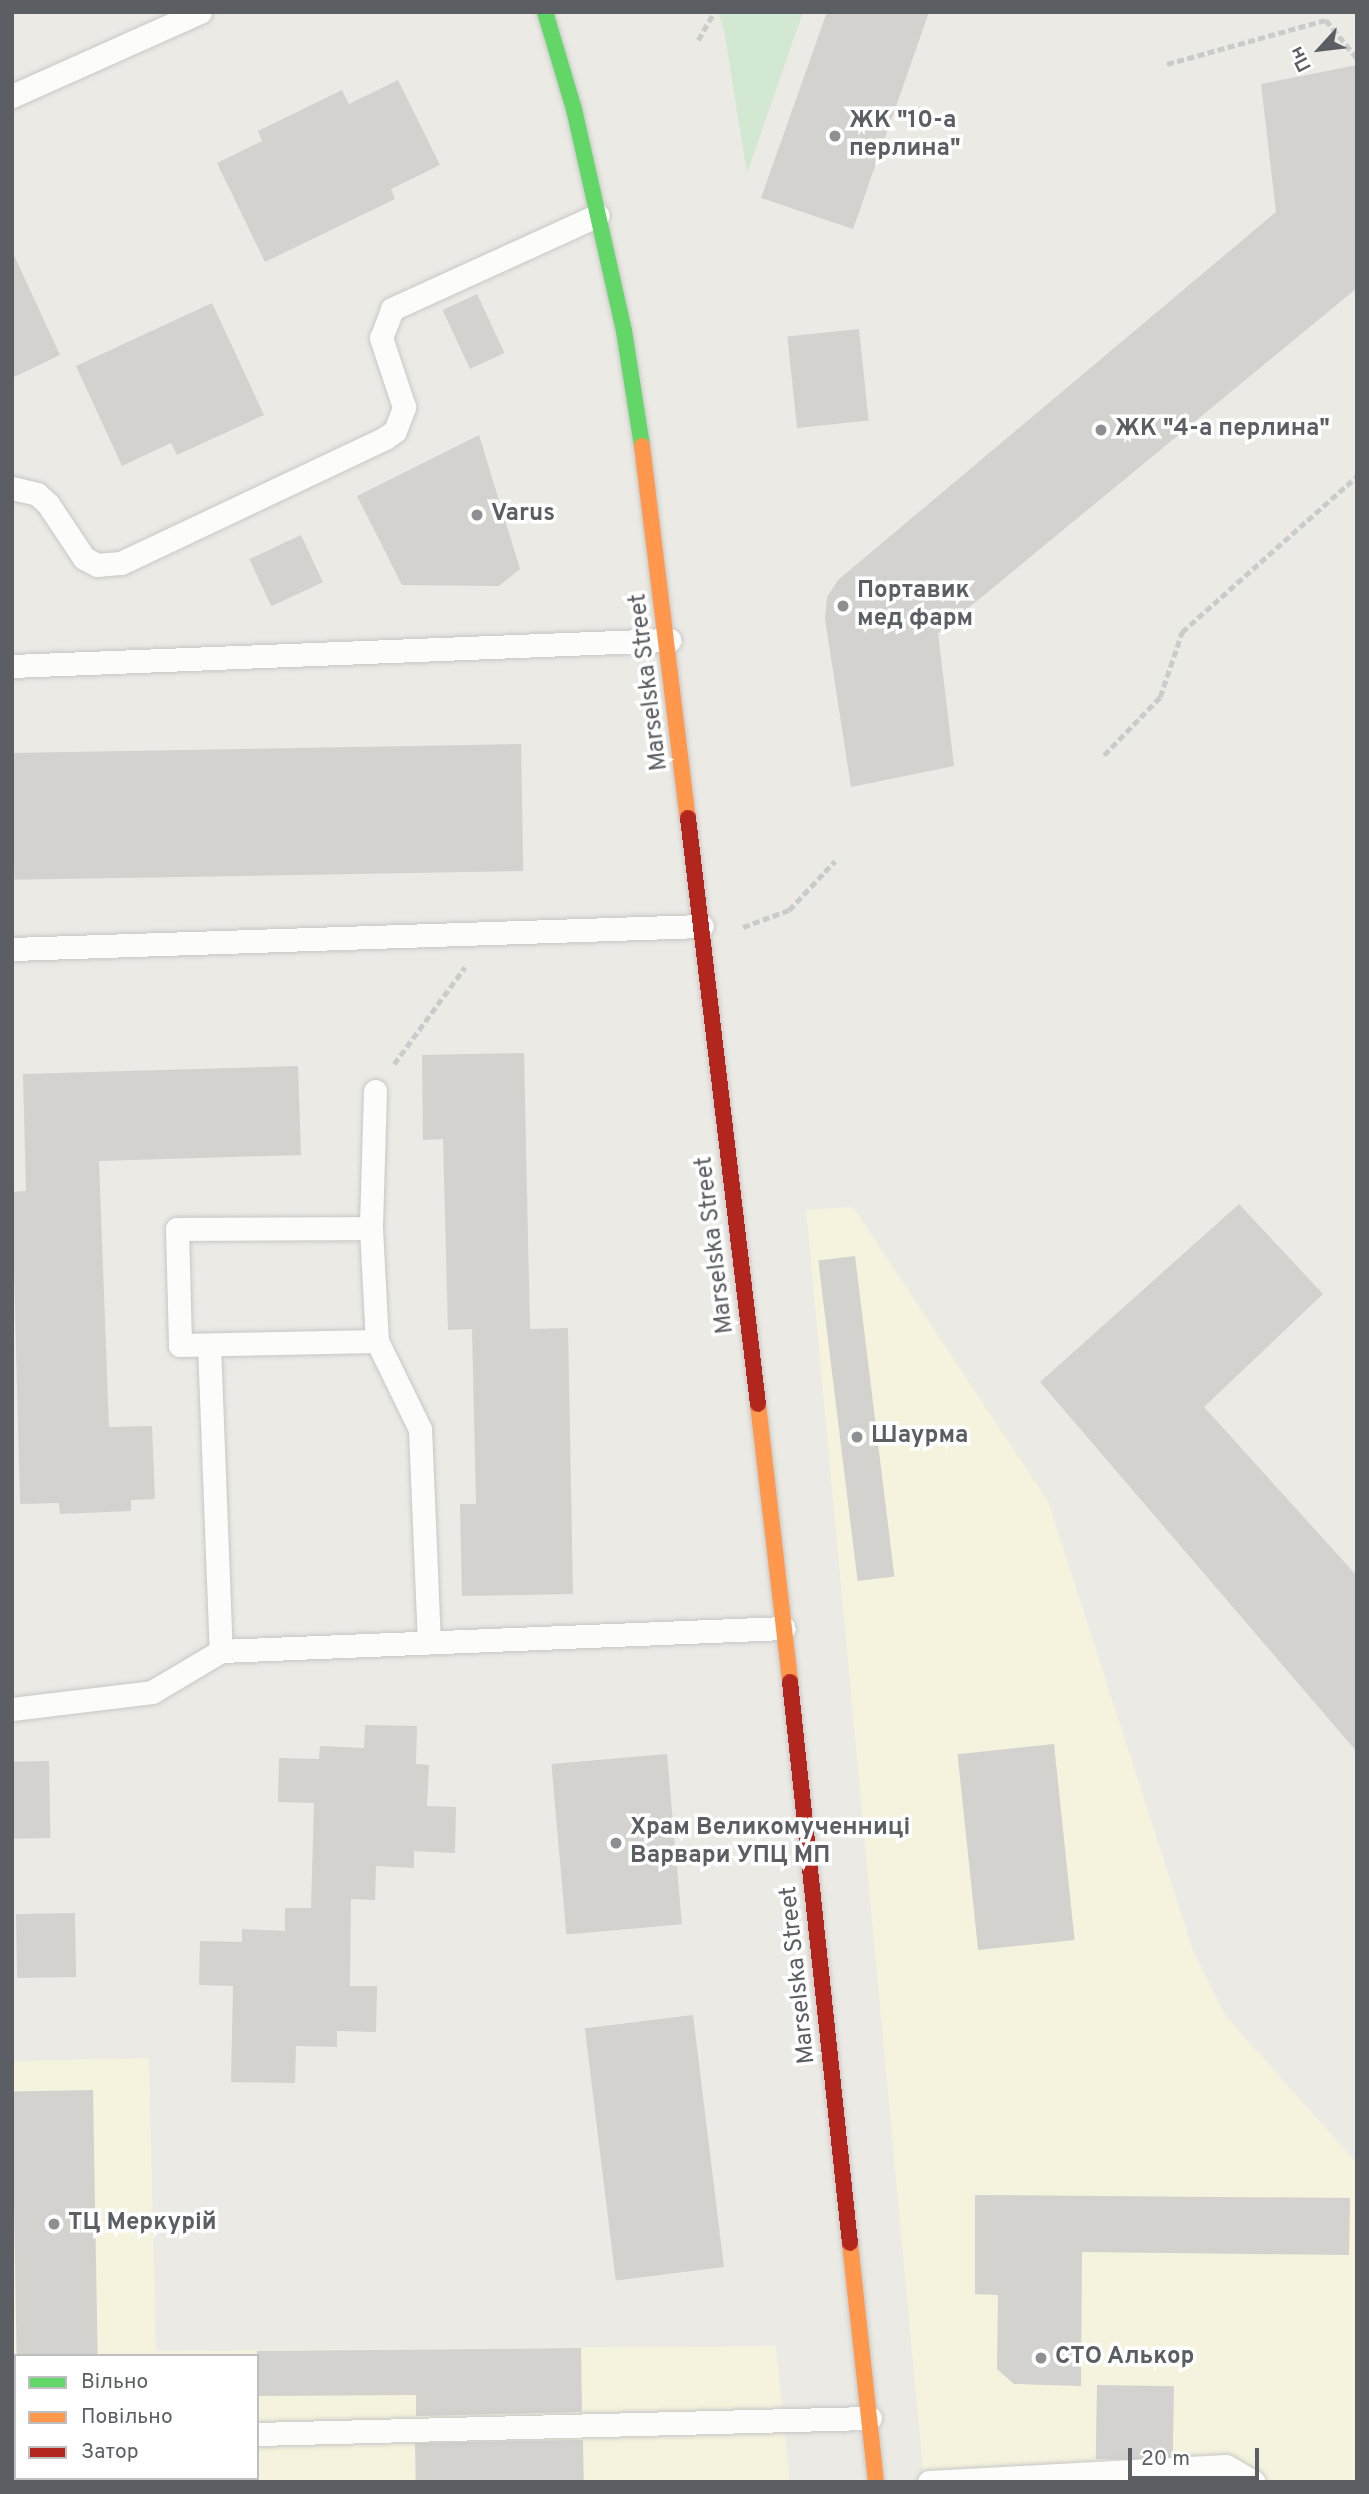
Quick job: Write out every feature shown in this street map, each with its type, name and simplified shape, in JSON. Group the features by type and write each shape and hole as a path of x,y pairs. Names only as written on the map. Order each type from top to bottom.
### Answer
{"street":[{"name":"Marselska Street","path":"545,12 598,215 624,331 669,640 784,1628 876,2482"}],"lane":[{"path":"12,96 200,12"},
{"path":"12,488 24,488 48,504 84,558 97,565 121,563 384,438 395,430 404,407 381,338 392,309 598,215"},
{"path":"12,666 669,640"},
{"path":"12,949 492,930 702,926"},
{"path":"375,1091 371,1228 377,1341 420,1429 429,1641"},
{"path":"371,1228 177,1229 180,1345 377,1341"},
{"path":"209,1345 221,1651"},
{"path":"12,1709 152,1692 221,1651 784,1628"},
{"path":"259,2434 870,2418"},
{"path":"929,2482 1226,2466 1255,2482"}],"path":[{"path":"698,40 714,12"},
{"path":"1320,12 1357,58"},
{"path":"1167,64 1326,20"},
{"path":"1104,755 1160,697 1182,632 1357,477"},
{"path":"702,926 753,927 789,910 835,861"},
{"path":"375,1091 492,930"}],"shaded area":[{"path":"853,1207 1048,1501 1194,1953 1225,2015 1357,2163 1357,2482 924,2482 806,1210"},
{"path":"149,2058 156,2351 776,2346 790,2482 12,2482 12,2061"}],"green space":[{"path":"718,12 803,12 747,173 724,30"}],"building":[{"name":"ЖК \"10-а перлина\"","path":"827,12 929,12 853,229 761,198"},
{"name":"ЖК \"4-а перлина\"","path":"1357,65 1357,288 938,633 954,766 851,787 825,619 827,597 838,580 1276,212 1261,84"},
{"path":"398,80 440,165 391,189 395,199 265,262 217,163 262,141 258,131 342,90 349,104"},
{"path":"12,251 60,355 12,378"},
{"path":"477,294 504,353 470,369 443,310"},
{"path":"212,303 264,415 177,455 171,443 122,466 76,366"},
{"path":"859,329 869,420 797,428 787,337"},
{"path":"479,435 520,569 499,586 402,585 357,496"},
{"path":"301,535 323,582 271,606 249,559"},
{"path":"521,744 523,871 14,880 12,753"},
{"path":"524,1053 530,1329 568,1328 573,1594 462,1596 460,1504 476,1504 472,1329 448,1330 443,1139 423,1140 422,1055"},
{"path":"298,1066 301,1155 99,1161 109,1427 152,1426 155,1499 131,1500 131,1511 60,1514 59,1503 20,1504 12,1192 26,1191 23,1074"},
{"path":"1239,1204 1323,1294 1204,1407 1357,1576 1357,1752 1040,1382"},
{"path":"855,1256 894,1577 858,1581 818,1261"},
{"path":"365,1725 417,1726 416,1764 429,1765 427,1806 456,1807 455,1853 414,1851 414,1868 376,1866 375,1900 351,1899 350,1986 377,1986 376,2032 337,2031 337,2047 296,2046 295,2083 231,2082 233,1986 199,1985 200,1941 242,1942 242,1929 285,1931 285,1908 311,1908 314,1803 278,1802 279,1758 319,1759 320,1746 364,1748"},
{"path":"1054,1744 1075,1940 978,1950 958,1754"},
{"name":"Храм Великомученниці Варвари УПЦ МП","path":"667,1754 682,1924 566,1934 551,1764"},
{"path":"49,1761 50,1838 13,1839 12,1762"},
{"path":"75,1913 76,1977 17,1978 16,1914"},
{"path":"693,2015 724,2267 616,2280 585,2028"},
{"name":"ТЦ Меркурій","path":"93,2090 98,2354 17,2354 12,2091"},
{"path":"975,2195 1350,2198 1349,2255 1082,2252 1081,2386 1014,2384 997,2369 998,2295 975,2294"},
{"path":"581,2348 582,2412 416,2416 416,2395 259,2396 257,2351"},
{"path":"1097,2385 1174,2386 1173,2460 1096,2459"},
{"path":"583,2440 584,2482 416,2482 415,2443"}],"traffic: fast":[{"path":"545,12 574,109 624,331 642,446"}],"traffic: slow":[{"path":"642,446 688,818"},
{"path":"758,1404 790,1682"},
{"path":"850,2243 876,2482"}],"traffic: jam":[{"path":"688,818 758,1404"},
{"path":"790,1682 850,2243"}],"place":[{"name":"ЖК \"10-а перлина\"","path":"835,136"},
{"name":"ЖК \"4-а перлина\"","path":"1101,430"},
{"name":"Varus","path":"477,515"},
{"name":"Портавик мед фарм","path":"843,606"},
{"name":"Шаурма","path":"857,1437"},
{"name":"Храм Великомученниці Варвари УПЦ МП","path":"616,1843"},
{"name":"ТЦ Меркурій","path":"54,2224"},
{"name":"СТО Алькор","path":"1041,2358"}]}
